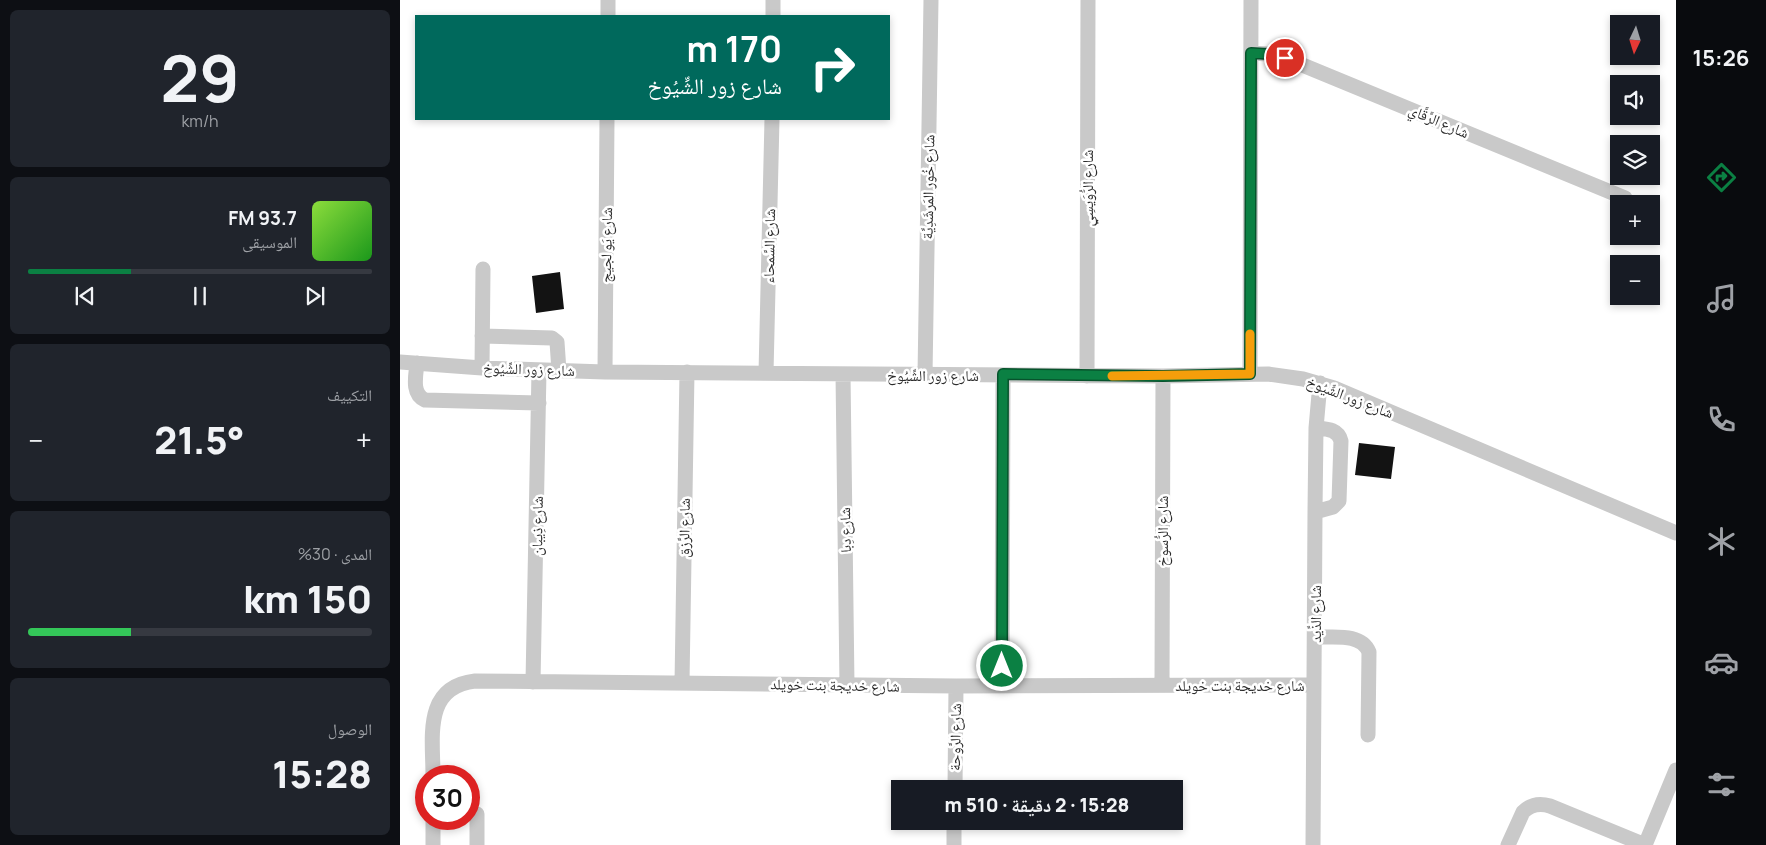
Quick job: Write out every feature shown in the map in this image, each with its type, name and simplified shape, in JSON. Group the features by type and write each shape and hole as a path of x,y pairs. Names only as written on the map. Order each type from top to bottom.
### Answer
{"street":[{"path":"608,0 608,15"},
{"path":"773,0 773,15"},
{"name":"شارع خُور المَرشَدِيَّة","path":"925,375 931,0"},
{"name":"شارع الرُّوَيسِي","path":"1087,376 1088,0"},
{"path":"1250,374 1251,0"},
{"name":"شارع الرَّقَّاي","path":"1251,53 1268,54 1300,64 1617,195"},
{"name":"شارع يَو لجيج","path":"605,372 607,120"},
{"name":"شارع السَّمحاء","path":"766,373 772,120"},
{"path":"482,368 484,269"},
{"path":"482,336 552,338 557,342 559,371"},
{"name":"شارع زور الشِّيُوخ","path":"400,362 482,368 605,372 1087,376 1279,374 1320,383 1676,533"},
{"path":"417,363 415,390 419,397 424,400 540,403"},
{"name":"شارع ذِيبان","path":"533,682 540,370"},
{"name":"شارع الرِّزق","path":"682,683 687,372"},
{"name":"شارع دِبا","path":"843,374 847,685"},
{"path":"1002,686 1003,374"},
{"name":"شارع الرُّسوخ","path":"1162,685 1163,376"},
{"name":"شارع الذِّيد","path":"1313,845 1314,512 1316,428 1320,383"},
{"path":"1314,512 1334,507 1339,501 1341,441 1339,434 1335,431 1316,428"},
{"path":"1315,637 1357,639 1367,648 1369,657 1368,735"},
{"name":"شارع خديجة بنت خويلد","path":"433,765 433,721 439,702 453,686 468,682 956,686 1314,685"},
{"name":"شارع الرَّوحة","path":"954,780 956,686"},
{"path":"1508,845 1523,812 1539,804 1550,806 1645,845 1676,770"},
{"path":"433,830 433,845"},
{"path":"477,830 477,845"},
{"path":"954,830 954,845"}],"building":[{"path":"560,272 564,309 536,313 532,276"},
{"path":"1359,443 1395,447 1391,479 1355,475"}],"slow traffic":[{"path":"1112,376 1250,374 1250,334"}],"route":[{"path":"1002,666 1003,374 1163,376 1250,374 1251,53 1285,58"}]}
